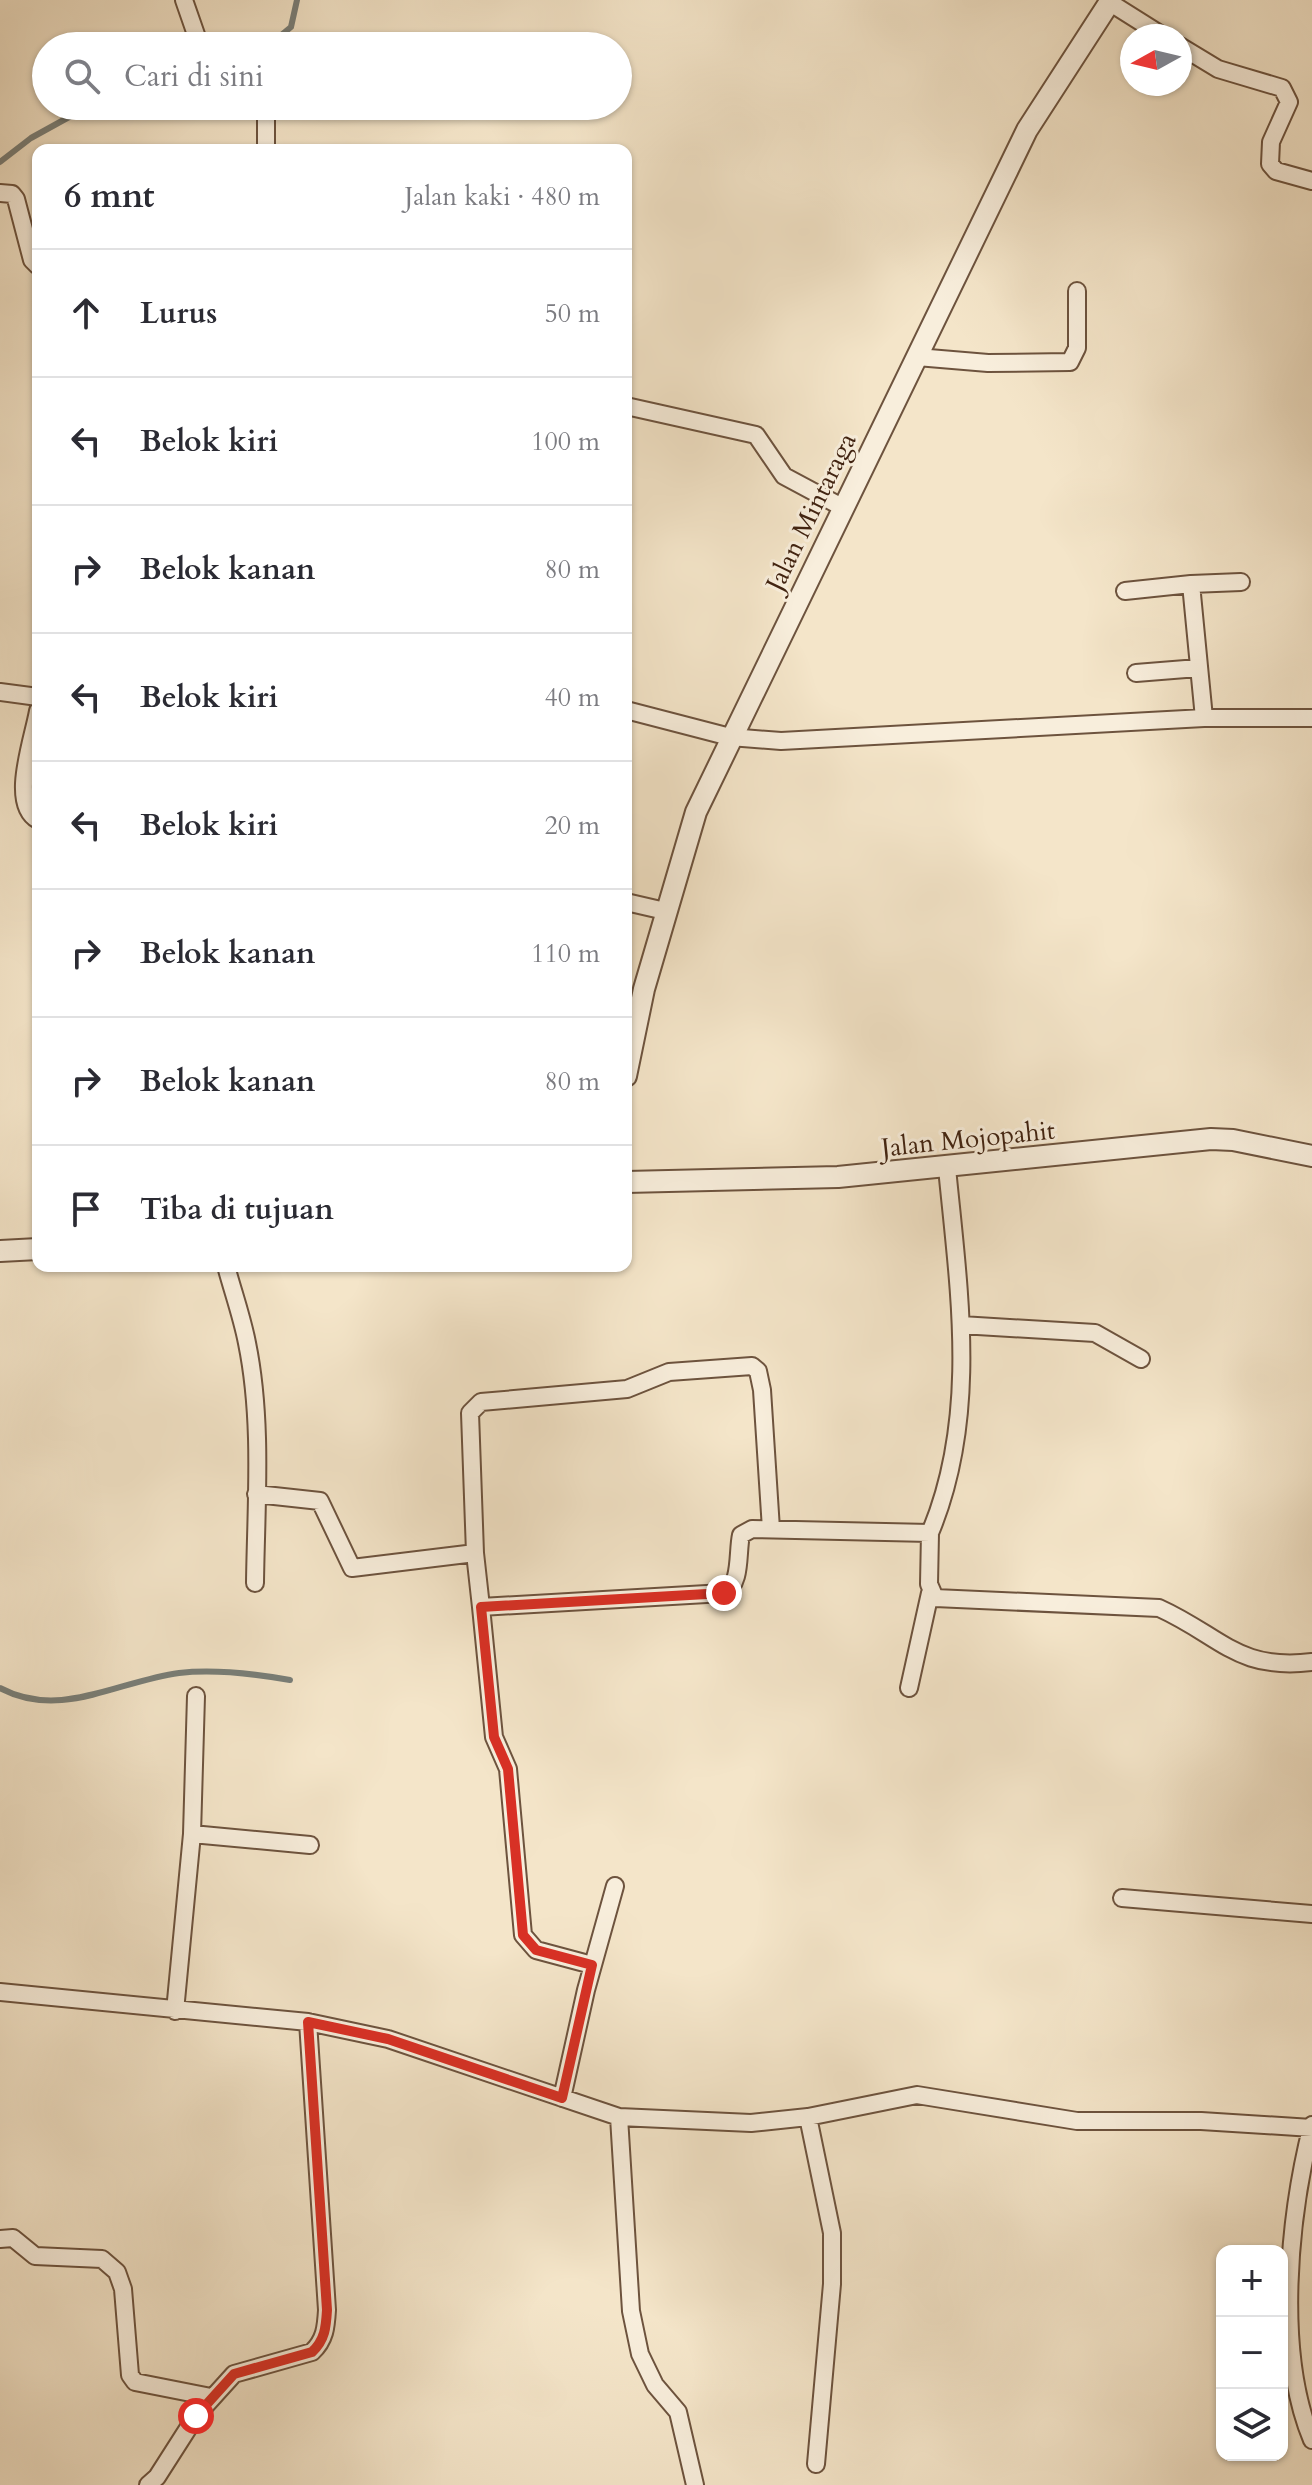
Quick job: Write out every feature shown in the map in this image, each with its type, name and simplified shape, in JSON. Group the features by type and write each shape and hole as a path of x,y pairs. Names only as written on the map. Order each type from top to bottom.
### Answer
{"street":[{"path":"184,0 195,32"},
{"path":"1110,1 1145,24"},
{"name":"Jalan Mintaraga","path":"632,1051 665,911 696,812 730,737 1027,130 1110,1"},
{"path":"1192,53 1218,69 1282,88 1289,102 1271,142 1270,164 1276,171 1312,181"},
{"path":"266,120 266,144"},
{"path":"0,193 12,194 16,199 32,260"},
{"path":"917,357 988,363 1070,362 1077,348 1077,291"},
{"path":"632,407 756,435 784,476 842,507"},
{"path":"1125,591 1241,582"},
{"path":"1191,584 1204,718"},
{"path":"1136,673 1198,668"},
{"path":"0,692 32,696"},
{"path":"632,712 730,737 804,741 1204,718 1312,718"},
{"path":"32,743 22,797 32,816"},
{"path":"632,903 665,911"},
{"name":"Jalan Mojopahit","path":"632,1182 838,1177 1211,1139 1233,1140 1312,1156"},
{"path":"909,1688 930,1593 930,1533 948,1481 959,1425 961,1325 947,1168"},
{"path":"0,1251 32,1249"},
{"path":"228,1272 247,1344 252,1376 255,1583"},
{"path":"961,1325 1095,1333 1141,1359"},
{"path":"592,1965 536,1950 523,1935 508,1769 494,1737 475,1553 470,1413 481,1402 627,1389 669,1372 747,1365 758,1371 762,1390 771,1529"},
{"path":"256,1494 320,1501 352,1568 475,1553"},
{"path":"481,1607 724,1593 736,1580 741,1535 752,1529 930,1533"},
{"path":"930,1593 945,1600 1159,1608 1193,1624 1246,1659 1271,1664 1312,1662"},
{"path":"175,2011 192,1834 196,1696"},
{"path":"192,1834 310,1845"},
{"path":"562,2098 592,1965 615,1886"},
{"path":"1122,1898 1312,1914"},
{"path":"0,1992 308,2022 388,2039 619,2117 751,2123 808,2117 917,2095 1077,2121 1201,2121 1312,2127 1291,2242 1290,2298 1295,2366 1306,2425 1312,2440"},
{"path":"148,2485 157,2477 211,2397 234,2374 312,2352 320,2345 325,2331 327,2310 308,2022"},
{"path":"619,2117 631,2311 640,2354 655,2385 678,2412 695,2485"},
{"path":"808,2117 832,2233 832,2284 816,2464"},
{"path":"0,2239 13,2238 35,2256 102,2259 117,2272 123,2289 130,2375 135,2382 211,2397"}],"waterway":[{"path":"285,32 291,27 297,0"},
{"path":"0,162 31,138 64,120"},
{"path":"0,1688 22,1697 45,1700 89,1696 179,1673 235,1673 290,1680"}],"route":[{"path":"196,2416 234,2374 312,2352 320,2345 325,2331 327,2310 308,2022 388,2039 562,2098 592,1965 536,1950 524,1941 508,1769 494,1737 481,1607 724,1593"}]}
